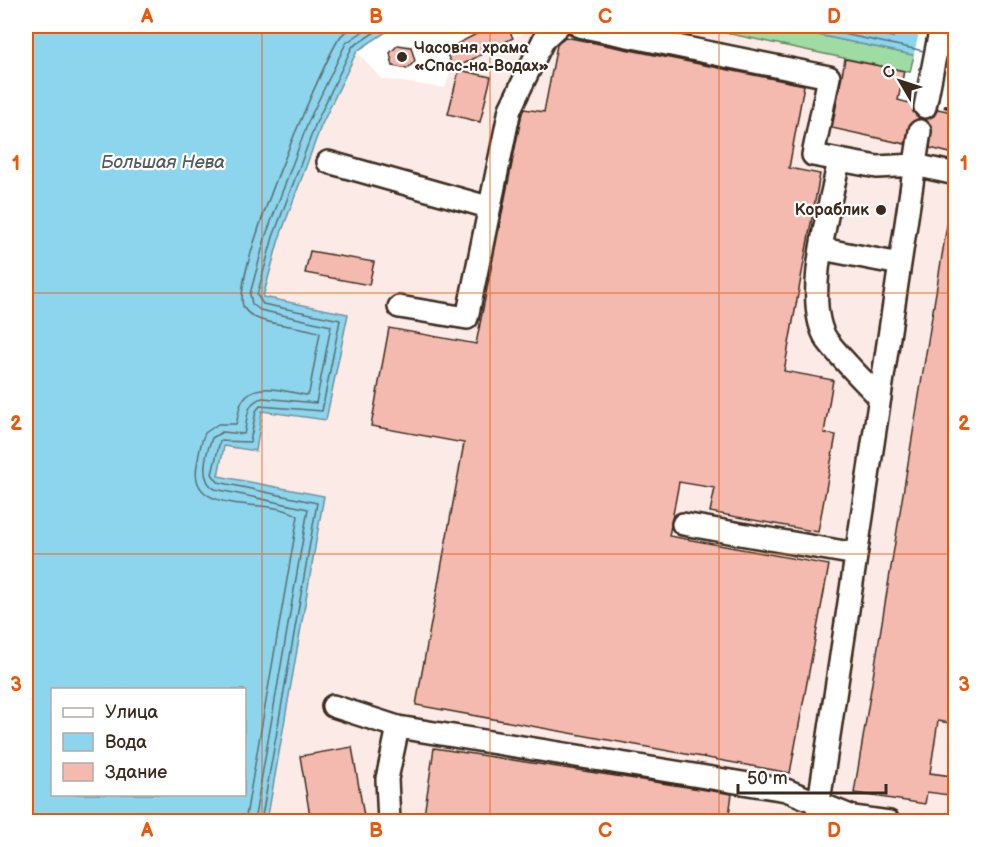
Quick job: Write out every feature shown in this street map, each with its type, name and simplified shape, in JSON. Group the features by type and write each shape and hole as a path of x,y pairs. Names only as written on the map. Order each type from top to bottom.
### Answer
{"lane":[{"path":"399,307 467,318 488,207 510,110 544,39 558,26"},
{"path":"579,26 829,77 813,155 877,167 915,165 956,174"},
{"path":"925,107 941,29"},
{"path":"817,812 920,131"},
{"path":"839,160 815,293 817,318 826,339 880,398"},
{"path":"328,162 488,207"},
{"path":"822,249 900,264"},
{"path":"684,524 856,554"},
{"path":"333,706 398,727 786,790 817,812 889,822"},
{"path":"389,822 387,779 398,727"}],"shaded area":[{"path":"537,26 693,26 904,71 898,100 955,113 955,821 267,821 324,496 218,476 223,445 256,450 262,411 326,420 263,297 279,239 321,126 357,51 381,79 445,88 451,71"}],"green space":[{"path":"693,26 776,26 914,55 910,72"}],"water":[{"name":"Большая Нева","path":"26,26 395,26 357,51 321,126 279,239 263,297 348,314 326,420 262,411 256,451 224,446 218,476 324,496 267,821 26,821"},
{"path":"776,26 896,26 955,39 955,64"}],"pier":[{"path":"920,29 956,36 956,67 913,58"}],"building":[{"path":"492,26 507,26 513,38 454,69 445,50"},
{"path":"565,37 804,85 789,168 820,174 784,371 833,380 824,433 836,435 818,532 710,512 715,488 679,482 669,536 829,565 790,773 416,705 464,443 371,426 389,328 476,344 522,113 524,109 544,112 557,45"},
{"name":"Часовня храма «Спас-на-Водах»","path":"398,45 411,47 415,61 407,69 393,66 390,53"},
{"path":"845,59 904,71 898,100 913,104 913,112 920,118 910,124 905,144 832,128"},
{"path":"459,70 491,77 480,122 448,114"},
{"path":"938,109 956,113 956,145 952,145 950,153 930,148 932,127 925,119 934,116"},
{"path":"947,225 956,226 956,629 951,657 956,657 956,724 938,721 930,773 952,776 949,795 927,792 925,804 854,793"},
{"path":"310,251 374,262 369,285 305,273"},
{"path":"352,747 365,822 311,822 300,756"},
{"path":"434,748 732,794 728,822 423,822"}],"place":[{"name":"Часовня храма «Спас-на-Водах»","path":"402,57"},
{"name":"Кораблик","path":"881,210"}]}
